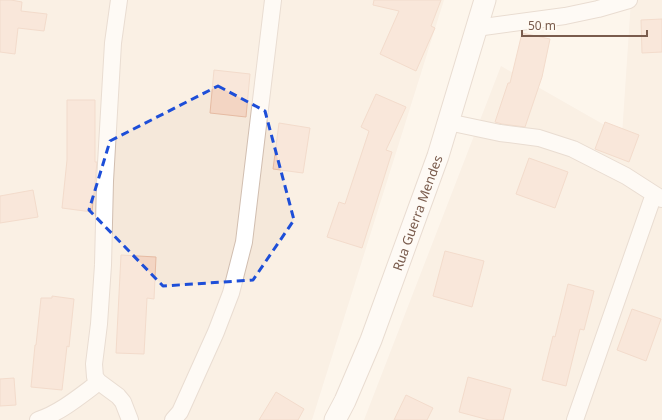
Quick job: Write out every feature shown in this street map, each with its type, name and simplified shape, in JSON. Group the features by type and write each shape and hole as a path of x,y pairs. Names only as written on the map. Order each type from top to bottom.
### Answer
{"street":[{"path":"119,0 113,43 105,181 103,265 99,324 94,364 95,377 123,402 130,420"},
{"path":"173,420 180,412 216,332 231,293 244,242 273,0"},
{"name":"Rua Guerra Mendes","path":"335,420 346,401 371,340 435,164 485,0"},
{"path":"476,28 565,16 598,9 629,0"},
{"path":"448,122 500,133 538,138 573,148 626,176 658,196 575,420"},
{"path":"38,420 48,417 61,409 99,382"}],"highlighted area":[{"path":"218,86 265,111 294,220 253,280 163,286 89,210 110,141"}],"shaded area":[{"path":"0,0 444,0 312,420 0,420"},
{"path":"631,0 662,0 662,420 364,420 501,66 622,135"}],"building":[{"path":"0,0 22,2 21,11 47,14 44,31 18,28 15,54 0,52"},
{"path":"374,0 441,0 431,26 435,28 416,71 380,54 399,11 373,5"},
{"path":"662,19 662,52 642,53 641,20"},
{"path":"522,33 550,39 542,77 525,127 495,122 508,83 510,83"},
{"path":"214,70 250,74 246,117 210,113"},
{"path":"376,94 406,107 386,150 392,152 362,248 327,237 339,202 345,204 369,131 361,127"},
{"path":"67,100 95,100 95,162 97,162 92,212 62,208 67,160"},
{"path":"605,122 639,135 629,162 595,149"},
{"path":"279,123 310,128 303,173 273,169"},
{"path":"529,158 568,172 555,208 516,194"},
{"path":"33,190 38,217 0,223 0,196"},
{"path":"445,251 484,261 472,307 433,296"},
{"path":"121,255 156,257 154,299 147,298 144,354 116,353"},
{"path":"568,284 594,291 584,330 580,329 566,386 542,380 553,336 555,337"},
{"path":"52,296 74,299 69,347 67,346 62,390 31,387 41,298 52,298"},
{"path":"632,309 661,319 646,361 617,350"},
{"path":"468,377 511,389 503,420 489,420 459,412"},
{"path":"14,378 16,405 0,406 0,379"},
{"path":"276,392 304,409 298,420 259,420"},
{"path":"406,395 433,408 427,420 394,420"}]}
